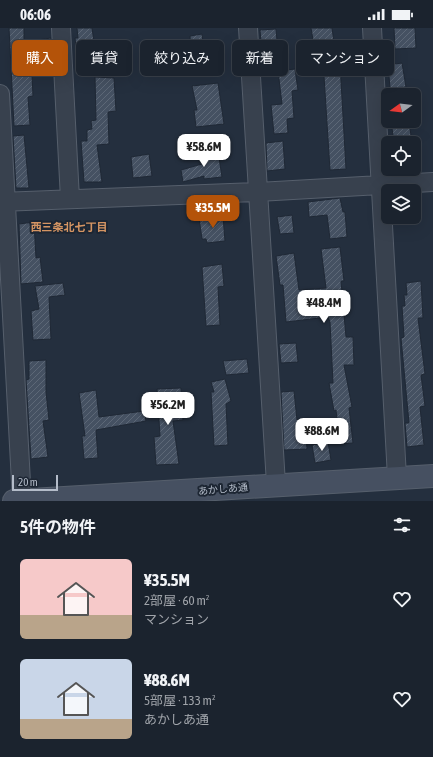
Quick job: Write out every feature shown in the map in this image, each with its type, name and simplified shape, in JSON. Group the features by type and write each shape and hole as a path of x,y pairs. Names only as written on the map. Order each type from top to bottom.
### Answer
{"street":[{"path":"61,28 70,199"},
{"path":"248,28 276,484"},
{"path":"372,28 397,477"},
{"path":"0,94 2,201 22,501"},
{"path":"2,201 258,192 433,182"},
{"name":"あかしあ通","path":"14,501 220,495 276,484 433,476"}],"building":[{"path":"9,28 24,28 24,40 12,40 12,76 32,76 33,96 28,97 30,125 14,126"},
{"path":"77,28 92,28 94,40 76,40 76,46 75,38 78,38"},
{"path":"311,28 332,28 334,40 313,40"},
{"path":"394,28 415,28 416,48 395,49"},
{"path":"276,29 277,40 261,40 260,30"},
{"path":"202,34 203,40 190,40 190,36"},
{"path":"51,38 51,40 38,40"},
{"path":"402,63 406,87 390,88 389,76 394,76 394,64"},
{"path":"295,69 298,90 292,91 294,118 287,119 288,133 274,134 271,105 282,104 279,76 288,76 288,70"},
{"path":"324,76 341,76 346,169 330,170"},
{"path":"95,77 114,78 116,111 108,112 109,144 97,145 102,182 84,182 81,141 87,141 87,130 92,129 91,121 96,120"},
{"path":"218,83 224,124 196,127 194,110 197,110 192,86"},
{"path":"392,128 410,128 411,136 393,136"},
{"path":"24,135 29,188 16,188 13,136"},
{"path":"283,141 285,169 267,171 266,143"},
{"path":"218,151 222,177 204,179 204,176 183,182 181,170 202,164 200,154"},
{"path":"149,154 152,176 133,178 131,157"},
{"path":"340,198 343,212 345,212 347,237 330,239 327,215 309,217 308,202"},
{"path":"292,215 294,233 280,234 277,217"},
{"path":"223,216 225,241 207,243 206,239 202,239 199,218"},
{"path":"34,222 36,258 40,257 43,282 21,284 19,224"},
{"path":"340,247 344,281 341,281 346,337 353,337 354,365 344,365 352,407 349,408 353,443 340,444 336,410 334,411 329,383 333,383 330,322 328,317 286,322 283,285 280,285 276,256 294,253 299,290 326,288 321,249"},
{"path":"222,264 224,286 218,287 220,325 206,326 202,267"},
{"path":"421,281 423,318 418,318 425,374 421,375 425,406 420,407 424,445 407,447 405,423 409,423 401,338 404,337 402,306 405,306 404,295 407,295 406,283"},
{"path":"63,283 65,295 49,297 51,339 33,340 31,311 39,309 35,286"},
{"path":"296,343 298,362 281,363 279,344"},
{"path":"247,359 249,373 226,375 223,361"},
{"path":"46,360 46,392 49,420 43,421 48,457 31,459 26,380 29,379 29,361"},
{"path":"225,379 231,401 226,404 228,445 214,446 211,392 214,392 211,382"},
{"path":"181,388 183,420 173,421 179,464 156,465 154,437 160,436 157,389"},
{"path":"96,390 99,417 144,411 146,421 96,430 98,458 84,459 82,436 85,436 79,393"},
{"path":"294,391 297,420 305,420 307,449 284,450 281,392"},
{"path":"328,442 331,460 315,463 312,445"}],"district":[{"name":"西三条北七丁目","path":"69,227"}]}
